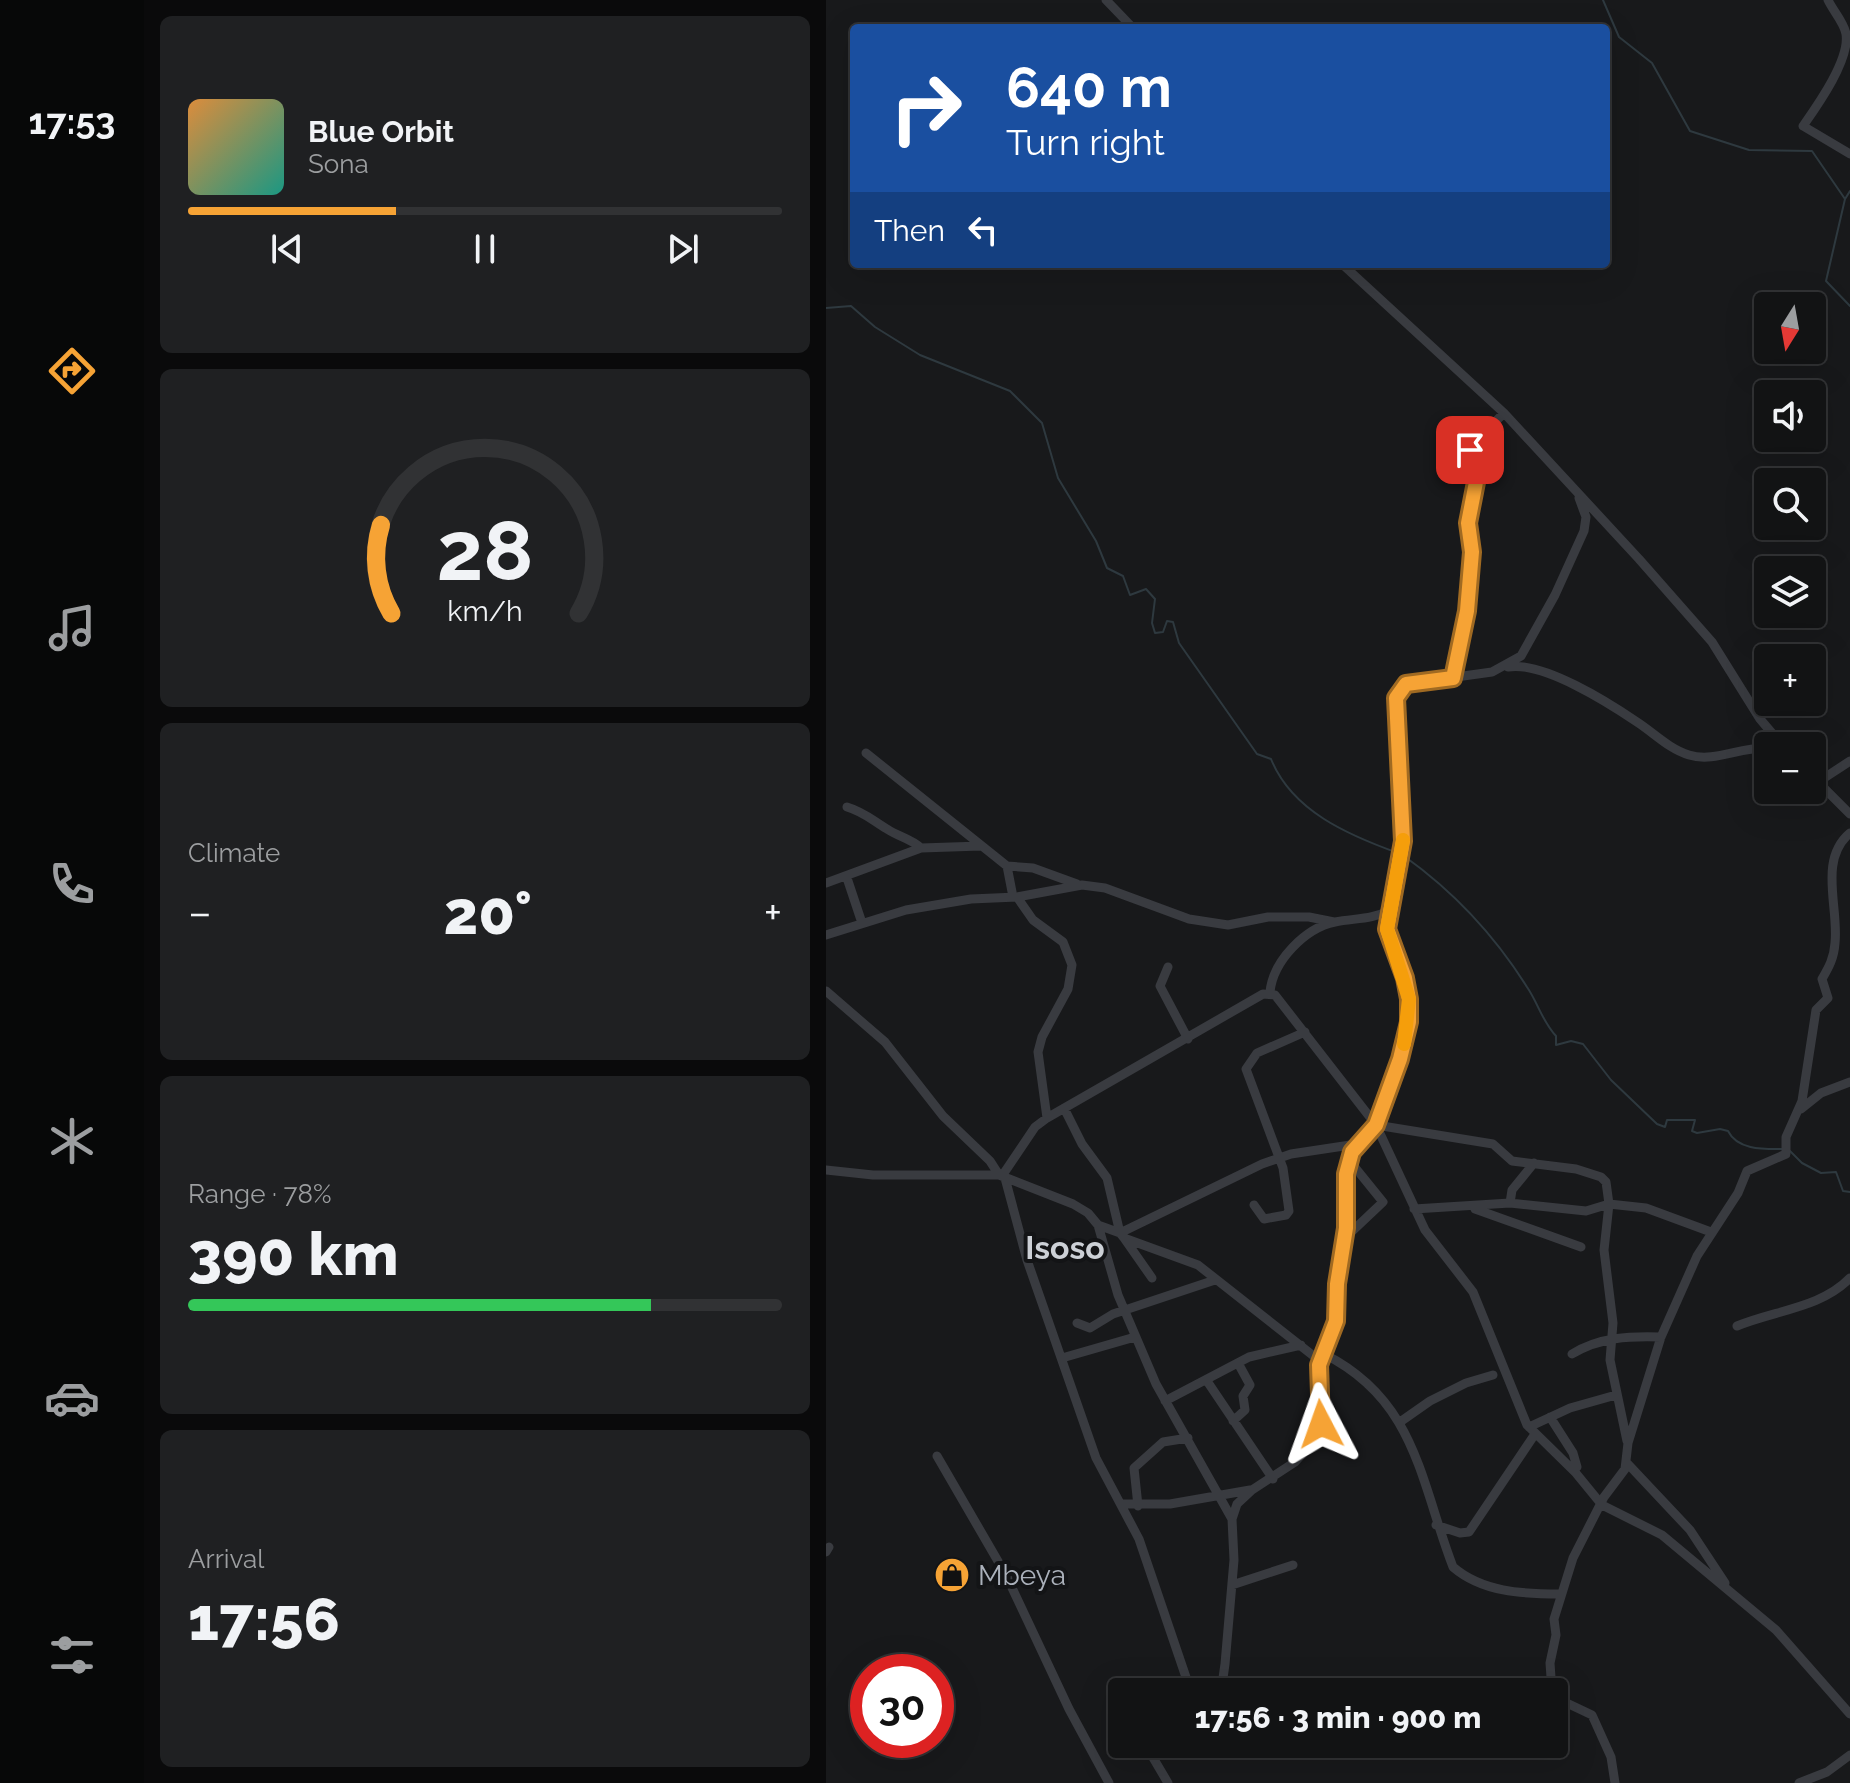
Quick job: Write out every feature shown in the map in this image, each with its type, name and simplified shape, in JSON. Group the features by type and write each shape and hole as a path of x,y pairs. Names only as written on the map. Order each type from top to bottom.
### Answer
{"street":[{"path":"1106,0 1129,24"},
{"path":"1828,0 1844,29 1847,42 1830,91 1803,126 1850,154"},
{"path":"1346,268 1504,413 1703,631 1771,732"},
{"path":"1453,678 1467,611 1472,552 1468,523 1477,477 1470,447 1504,413"},
{"path":"1502,669 1521,656 1555,595 1586,525 1579,498"},
{"path":"1223,1678 1232,1585 1232,1519 1237,1504 1252,1490 1295,1462 1318,1434 1323,1416 1322,1357 1336,1321 1337,1284 1346,1237 1343,1193 1349,1160 1357,1144 1376,1125 1400,1059 1409,1022 1405,978 1388,941 1390,910 1403,841 1396,698 1406,684 1528,668 1573,685 1685,754 1707,758 1754,748"},
{"path":"866,753 1007,866 1033,868 1082,885 1105,888 1189,919 1228,925 1268,917 1309,917 1334,922 1362,920 1390,910"},
{"path":"1826,773 1850,761"},
{"path":"1826,790 1850,814"},
{"path":"847,807 873,817 886,829 912,839 921,848"},
{"path":"1551,1678 1550,1663 1560,1594 1573,1558 1627,1463 1628,1443 1661,1337 1697,1256 1752,1166 1784,1158 1786,1137 1799,1110 1816,1010 1828,998 1822,979 1831,966 1835,946 1831,893 1836,851 1850,833"},
{"path":"826,883 847,878 921,848 981,846"},
{"path":"1007,866 1015,897 1033,920 1063,942 1072,965 1068,989 1042,1037 1038,1052 1041,1093 1047,1118"},
{"path":"847,878 862,923"},
{"path":"826,935 937,905 1015,897 1082,885"},
{"path":"1002,1176 1035,1127 1116,1076 1270,992 1275,970 1288,954 1309,935 1334,922"},
{"path":"1168,967 1160,986 1188,1039"},
{"path":"826,991 885,1042 943,1116 1002,1176 1030,1269 1102,1472 1123,1504 1158,1588 1187,1678"},
{"path":"1270,992 1305,1032 1376,1125 1425,1230 1473,1292 1532,1430 1602,1505 1650,1527 1797,1650 1850,1714"},
{"path":"1254,1205 1264,1219 1286,1215 1289,1211 1278,1160 1246,1069 1257,1053 1305,1032"},
{"path":"1799,1110 1821,1093 1850,1082"},
{"path":"1064,1108 1082,1144 1110,1184 1122,1235 1152,1278"},
{"path":"1376,1125 1493,1144 1512,1161 1576,1169 1601,1177 1606,1182 1609,1204 1604,1250 1612,1309 1611,1339 1616,1395 1628,1443"},
{"path":"1122,1235 1291,1154 1357,1144"},
{"path":"1346,1237 1383,1202 1349,1160"},
{"path":"1510,1203 1512,1190 1534,1163"},
{"path":"826,1170 873,1175 1002,1176 1088,1213 1098,1225 1125,1312 1165,1401 1232,1519"},
{"path":"1414,1209 1510,1203 1586,1211 1609,1204 1646,1208 1711,1232"},
{"path":"1468,1206 1581,1247"},
{"path":"1098,1225 1198,1265 1301,1345 1364,1377 1400,1422 1420,1462 1436,1525 1453,1567 1467,1579 1499,1589 1560,1594"},
{"path":"1737,1326 1801,1303 1822,1300 1850,1278"},
{"path":"1077,1323 1090,1328 1103,1318 1215,1280"},
{"path":"1062,1358 1135,1337"},
{"path":"1572,1354 1611,1339 1661,1337"},
{"path":"1165,1401 1238,1363 1301,1345"},
{"path":"1233,1421 1245,1410 1243,1396 1250,1385 1238,1363"},
{"path":"1400,1422 1430,1401 1466,1383 1493,1375"},
{"path":"1207,1381 1273,1479"},
{"path":"1436,1525 1460,1533 1469,1532 1532,1430 1550,1417 1616,1395"},
{"path":"1550,1417 1573,1453 1577,1467"},
{"path":"1138,1506 1134,1468 1163,1442 1188,1438"},
{"path":"937,1456 1006,1575 1069,1709 1109,1783"},
{"path":"1627,1463 1690,1530 1731,1592"},
{"path":"1123,1504 1138,1506 1252,1490"},
{"path":"1232,1585 1293,1565"},
{"path":"1568,1703 1592,1715 1611,1757 1615,1783"},
{"path":"1799,1783 1827,1772 1850,1755"},
{"path":"1153,1758 1168,1783"}],"waterway":[{"path":"1603,0 1619,37 1652,63 1690,131 1749,150 1812,151 1845,199 1826,281 1850,306"},
{"path":"1845,199 1850,191"},
{"path":"826,308 851,306 875,327 920,355 1010,391 1042,423 1058,478 1096,541 1107,568 1123,576 1130,595 1146,589 1155,599 1152,623 1155,633 1163,632 1167,621 1173,622 1179,643 1257,754 1271,759 1280,777 1307,807 1341,829 1398,853"},
{"path":"1404,856 1456,899 1501,950 1556,1036 1556,1045 1571,1041 1583,1044 1611,1080 1657,1124 1665,1127 1667,1120 1695,1120 1692,1131 1697,1133 1720,1129 1728,1131 1745,1145 1784,1149"},
{"path":"1790,1151 1802,1163 1821,1173 1836,1172 1843,1191 1850,1192"}],"slow traffic":[{"path":"1403,840 1387,929 1388,941 1405,978 1409,999 1409,1022 1404,1044"}],"place":[{"name":"Mbeya","path":"952,1575"}],"district":[{"name":"Isoso","path":"1065,1247"}],"route":[{"path":"1321,1424 1323,1406 1318,1373 1336,1321 1337,1284 1346,1228 1343,1193 1349,1160 1357,1144 1376,1125 1391,1088 1409,1022 1405,978 1388,941 1387,929 1403,841 1396,698 1406,684 1453,678 1467,611 1472,552 1468,523 1477,477 1470,450"}]}
